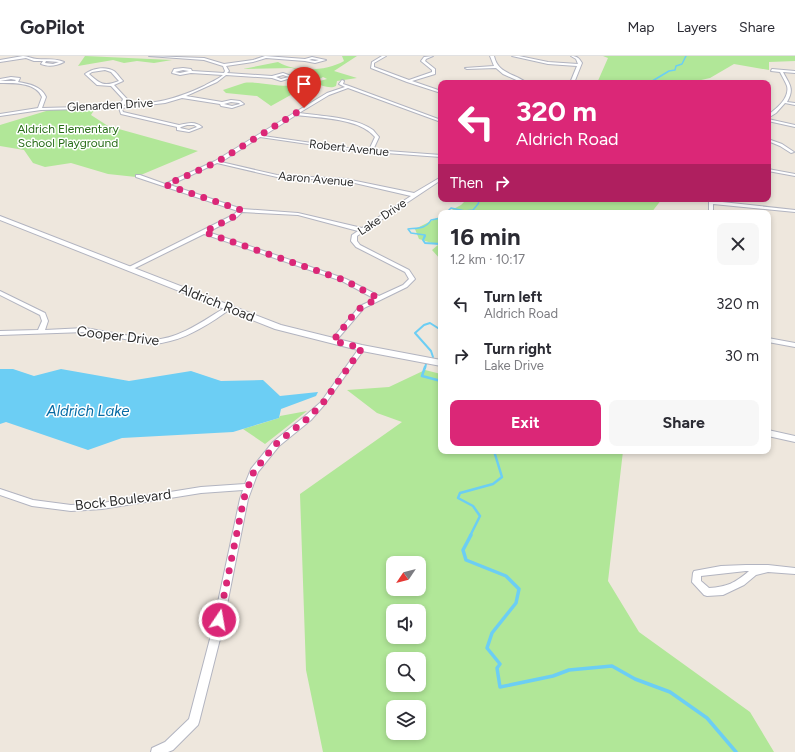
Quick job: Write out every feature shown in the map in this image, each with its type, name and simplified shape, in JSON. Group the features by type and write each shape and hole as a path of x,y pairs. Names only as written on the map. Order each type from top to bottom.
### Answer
{"main road":[{"name":"Aldrich Road","path":"0,218 278,327 362,348 438,362"},
{"path":"771,434 795,439"}],"street":[{"path":"0,61 25,56 45,61 55,60 62,62 50,65 43,64 45,61"},
{"path":"151,56 204,59 224,65 256,60 267,56 315,62 324,60 315,58 305,60"},
{"path":"384,56 373,63 373,68 438,91"},
{"path":"408,81 434,73 434,70 423,61 425,58 431,56"},
{"path":"492,56 495,67"},
{"path":"514,56 548,63 579,65"},
{"path":"573,56 579,60 579,65 573,80"},
{"path":"224,65 227,69 225,75"},
{"path":"467,68 495,67 519,80"},
{"path":"191,72 185,68 172,72 180,74 191,72 272,77 281,80 289,79 292,76 283,74 272,77"},
{"path":"112,85 121,80 110,70 98,70 87,74 96,83 112,85 124,98 125,101 121,106 121,112 129,116 179,126 193,124 200,127 195,130 186,131 179,130 179,126"},
{"path":"772,70 795,72"},
{"path":"771,114 783,102 789,93 781,71"},
{"name":"Glenarden Drive","path":"0,114 40,108 155,104 183,96 225,75"},
{"path":"0,81 16,82 32,86 42,92 44,97 40,108"},
{"path":"342,81 341,84 348,87 438,120"},
{"path":"787,85 795,85"},
{"path":"166,185 217,162 328,94 348,87"},
{"path":"183,96 222,103 235,101 242,104 229,107 222,106 222,103"},
{"path":"783,102 795,104"},
{"path":"294,114 349,122 367,127 375,133 377,137 370,152"},
{"path":"771,121 795,126"},
{"name":"Robert Avenue","path":"258,136 370,152 438,156"},
{"path":"771,141 792,152"},
{"name":"Aaron Avenue","path":"217,162 277,176 346,180 415,195"},
{"path":"771,171 795,175"},
{"path":"138,176 241,210 298,214 362,230"},
{"name":"Lake Drive","path":"333,341 357,310 412,281 412,276 407,271 355,243 355,235 438,180"},
{"path":"719,202 795,211"},
{"path":"129,269 235,216 241,210"},
{"path":"204,232 344,280 378,298"},
{"path":"0,293 43,314 45,320 41,331"},
{"name":"Cooper Drive","path":"0,333 85,330 153,342 164,341 178,338 228,308"},
{"path":"771,341 795,345"},
{"path":"156,752 170,749 194,722 199,707 248,487 254,471 266,454 323,403 362,348"},
{"name":"Bock Boulevard","path":"0,492 37,504 76,508 102,506 201,490 248,487"},
{"path":"768,568 753,573 741,583 724,591 707,592 697,582 697,573 712,570 768,568 795,571"}],"green space":[{"path":"85,56 172,60 154,63 137,61 124,63 113,60 78,66"},
{"path":"342,56 357,56 334,71 357,78 337,81 336,86 329,87 323,86 316,82 327,79 323,77 271,106 257,96 226,93 223,90 244,83 281,86 301,84 309,81 315,74 292,68 243,69 278,62 285,66 294,68 320,69 344,61"},
{"path":"603,56 795,56 795,61 769,62 769,70 734,64 710,78 701,80 598,80 608,58"},
{"name":"Aldrich Elementary School Playground","path":"96,107 91,115 108,126 198,151 136,177 108,174 71,163 45,167 33,163 24,150 0,146 0,125 56,108"},
{"path":"464,202 660,202 653,210 452,210"},
{"path":"438,218 438,245 419,239 415,229"},
{"path":"438,245 438,257 432,250"},
{"path":"425,370 438,373 438,454 623,454 608,581 639,632 750,712 774,752 323,752 306,670 300,494 402,422 377,413 347,390 389,387"},
{"path":"307,411 265,444 243,429 279,418 280,416"}],"water":[{"name":"Aldrich Lake","path":"0,369 13,369 34,376 61,369 129,381 191,371 221,381 263,380 280,396 318,392 316,396 281,409 279,418 233,432 122,438 88,450 6,422 0,424"}],"waterway":[{"path":"654,80 669,71 675,70 676,66 682,64 686,56"},
{"path":"473,210 479,202"},
{"path":"449,210 451,208 460,210"},
{"path":"424,237 425,235 411,233 408,229 424,227 431,220 438,219"},
{"path":"425,236 423,240 425,243 438,244"},
{"path":"433,357 431,351 415,333 424,325 430,323 438,328"},
{"path":"425,368 426,364"},
{"path":"425,367 422,376 438,380"},
{"path":"470,536 480,516 473,506 458,498 460,493 493,484 502,477 495,454"},
{"path":"471,535 463,550 466,560 506,576 519,589 516,603 492,633 487,648 500,664 497,668 500,687 553,676 569,670 612,666 635,679 670,692 707,718 736,752"}],"route":[{"path":"219,620 244,498 252,474 266,454 323,403 362,348 333,341 357,310 378,298 344,280 204,232 235,216 241,210 233,206 166,185 217,162 304,108"}]}
